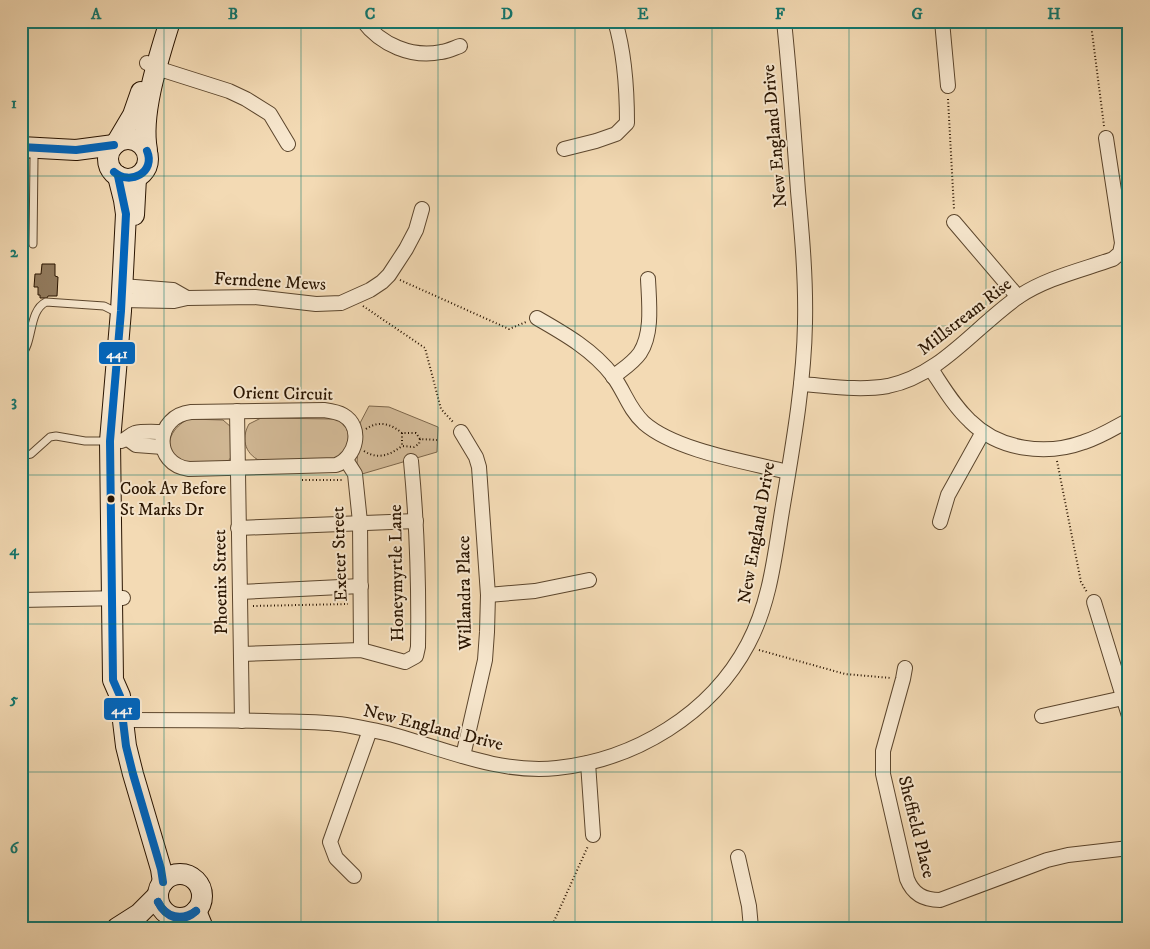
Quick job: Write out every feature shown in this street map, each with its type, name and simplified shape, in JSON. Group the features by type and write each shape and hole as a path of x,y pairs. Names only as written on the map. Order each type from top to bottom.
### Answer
{"street":[{"path":"26,154 77,160 122,174 142,174 148,166 149,156 144,138 159,21"},
{"path":"170,21 127,127 109,151 108,158 122,174 126,299 120,440 117,598 125,681 120,696 132,774 161,869 179,906"},
{"path":"363,21 386,42 402,51 419,54 442,52 460,46"},
{"path":"564,149 616,134 627,123 627,92 618,34 614,21"},
{"name":"New England Drive","path":"123,720 326,723 394,735 463,756 527,768 556,768 588,763 621,752 658,736 708,698 728,675 747,647 763,613 771,576 801,384 805,324 804,268 784,21"},
{"path":"942,21 948,86"},
{"path":"152,65 229,90 246,99 270,114 288,144"},
{"path":"26,154 76,150 115,143 125,138 140,142 147,150"},
{"name":"Millstream Rise","path":"801,384 874,388 906,380 931,369 1018,297 1053,280 1113,259 1120,253 1122,243 1106,138"},
{"name":"Ferndene Mews","path":"126,299 173,290 187,298 254,297 328,304 341,303 355,298 376,286 389,275 416,230 422,209"},
{"path":"954,222 1018,297"},
{"path":"613,376 634,360 647,336 649,313 648,279"},
{"path":"537,318 586,349 613,376 631,408 654,430 695,448 788,472"},
{"path":"931,369 959,410 982,432 1009,444 1055,449 1083,443 1129,420"},
{"name":"Orient Circuit","path":"164,432 171,420 180,414 191,412 324,410 342,414 351,422 356,432 353,450 346,460"},
{"name":"Phoenix Street","path":"236,411 238,528 245,591 241,654 242,721"},
{"path":"120,440 137,433 164,432 163,447 170,460 183,468 330,466 340,464 346,460"},
{"name":"Willandra Place","path":"461,432 476,457 479,467 488,595 485,660 463,756"},
{"path":"940,522 948,495 982,432"},
{"path":"120,440 136,445 163,447"},
{"name":"Exeter Street","path":"346,460 353,469 356,481 360,522 361,650"},
{"name":"Honeymyrtle Lane","path":"241,654 361,650 401,662 413,658 418,652 419,584 411,461"},
{"path":"238,528 416,521"},
{"path":"488,595 535,591 589,580"},
{"path":"245,591 361,586"},
{"path":"21,600 117,598"},
{"path":"1094,602 1129,716"},
{"name":"Sheffield Place","path":"904,674 883,751 883,774 907,879 910,886 919,896 926,899 940,900 1047,860 1068,855 1129,848"},
{"path":"1042,716 1123,698"},
{"path":"354,876 336,858 330,842 370,730"},
{"path":"588,763 593,835"},
{"path":"738,857 749,906 751,928"},
{"path":"117,928 140,914 179,906"},
{"path":"133,928 179,906"}],"lane":[{"path":"26,154 33,244"},
{"path":"21,355 27,346 42,304 46,302 104,306 114,311 126,299"},
{"path":"21,456 31,454 50,437 66,437 85,441 120,440"}],"path":[{"path":"1093,21 1092,32 1106,138"},
{"path":"948,86 954,222"},
{"path":"389,275 509,329 537,318"},
{"path":"355,298 360,304 425,348 441,409 461,432"},
{"path":"364,430 370,426 381,424 391,426 402,433 416,433 420,440"},
{"path":"402,433 402,446"},
{"path":"420,440 437,440"},
{"path":"364,448 364,451 370,455 385,456 402,446 414,447 419,444 420,440"},
{"path":"1055,449 1081,582 1094,602"},
{"path":"296,480 356,481"},
{"path":"245,591 251,606 361,604"},
{"path":"747,647 845,674 904,674"},
{"path":"551,928 593,835"}],"shaded area":[{"path":"369,406 389,407 438,427 437,452 362,474 357,463 359,425"},
{"path":"261,418 334,419 344,424 350,440 342,459 263,462 252,456 246,447 245,441 246,430 249,424"},
{"path":"189,419 223,420 231,427 233,450 231,457 227,461 214,466 190,464 178,459 173,454 170,448 171,436 178,426"}],"building":[{"path":"42,264 55,264 55,276 58,277 57,296 40,298 38,287 34,287 35,274 41,274"}],"transit line":[{"name":"441","path":"21,147 76,150 114,145"},
{"name":"441","path":"114,172 127,178 140,175 148,165 147,151"},
{"name":"441","path":"118,176 126,214 121,311 110,441 113,680 120,696 126,746 163,882"},
{"name":"441","path":"158,902 165,912 170,915 180,917 196,911"},
{"name":"441","path":"158,902 165,912 175,917 185,917 196,911"}],"place":[{"name":"Cook Av Before St Marks Dr","path":"111,499"}]}
